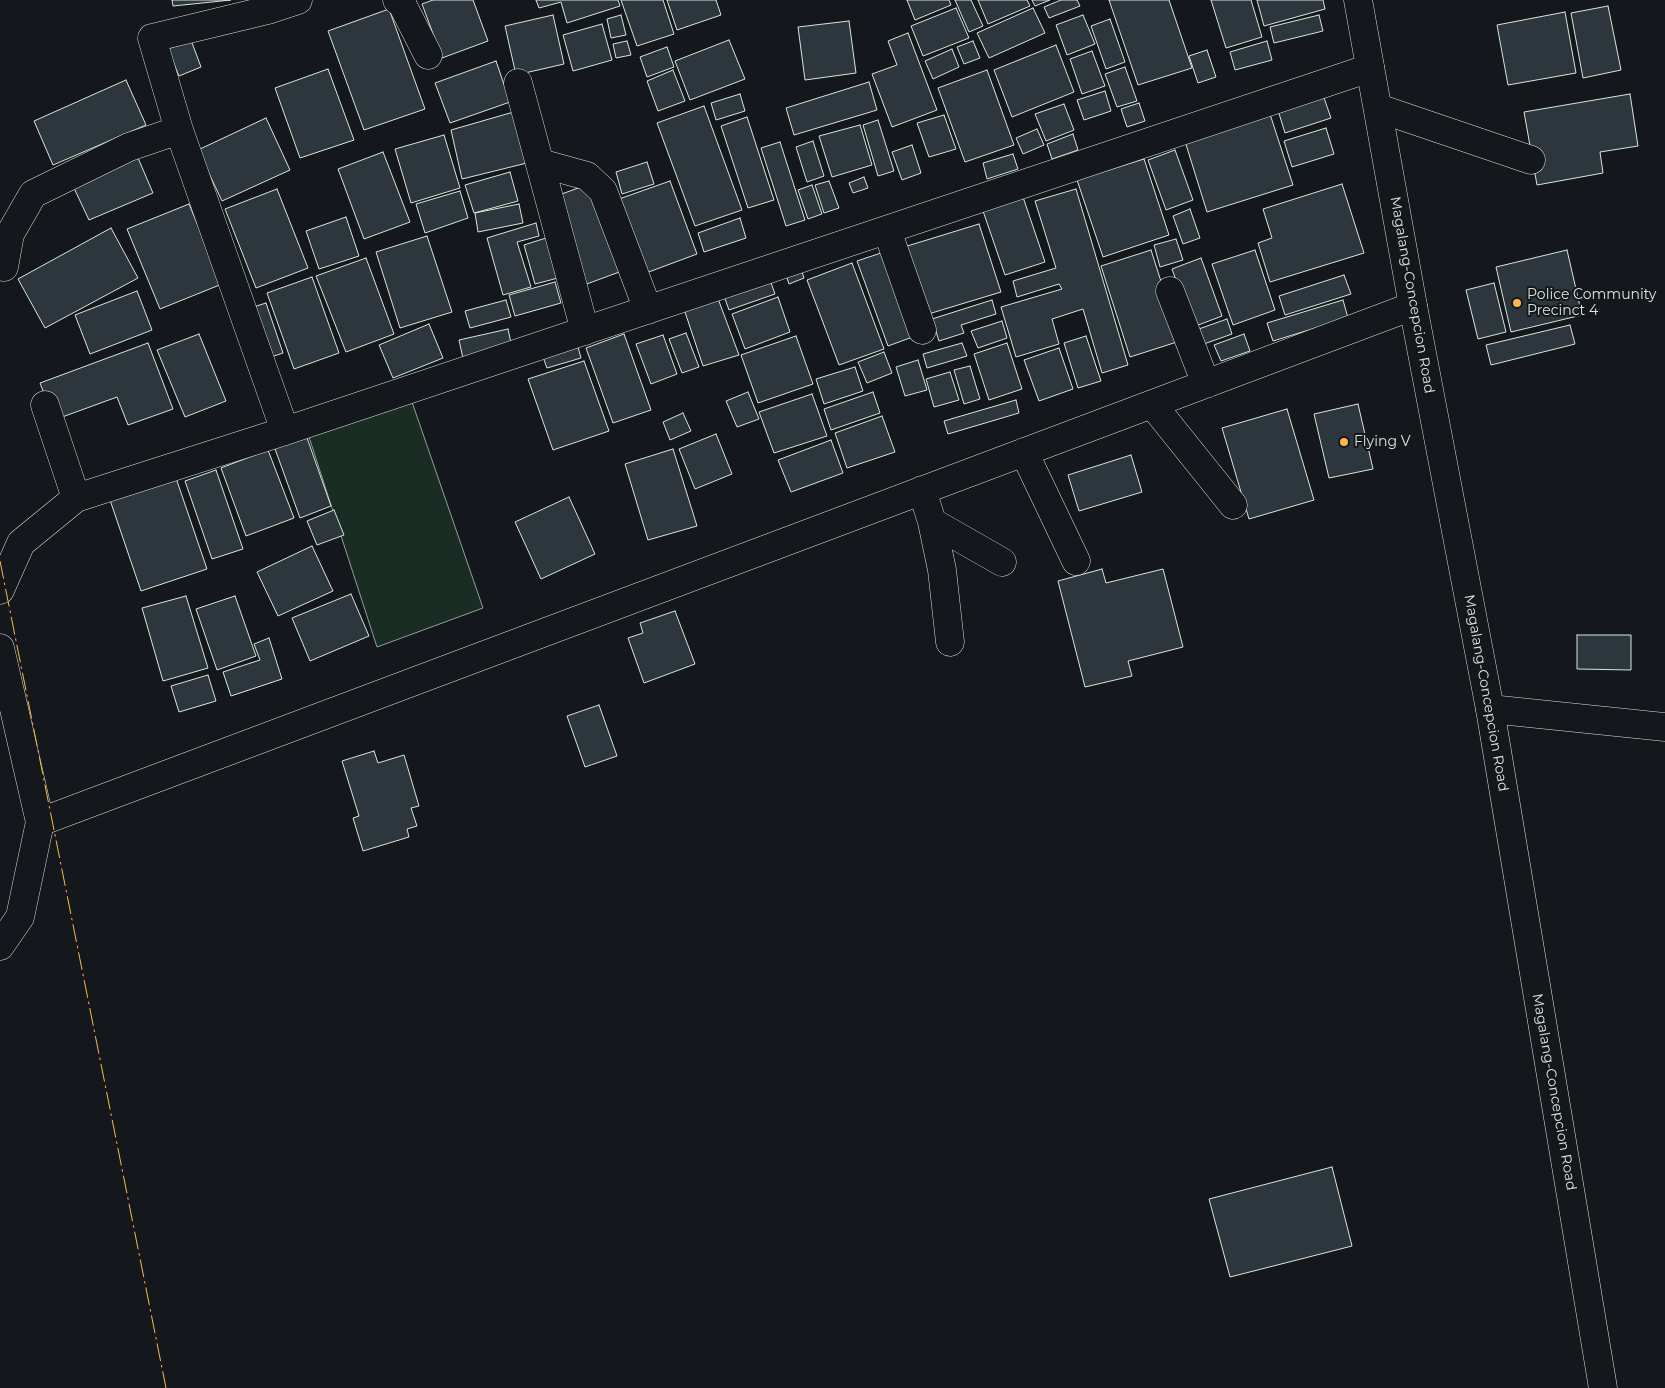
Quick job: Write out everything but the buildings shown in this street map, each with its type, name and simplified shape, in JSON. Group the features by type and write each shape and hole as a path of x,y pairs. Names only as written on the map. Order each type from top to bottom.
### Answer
{"street":[{"path":"285,431 178,130 152,38 268,10 298,0"},
{"path":"397,0 402,4 428,55"},
{"name":"Magalang-Concepcion Road","path":"1358,0 1413,306 1490,709 1603,1388"},
{"path":"0,590 21,543 76,498 285,431 1370,68"},
{"path":"518,83 585,331"},
{"path":"1378,108 1531,160"},
{"path":"4,267 10,234 33,194 129,146 178,130"},
{"path":"540,163 587,176 603,192 648,310"},
{"path":"887,230 922,330"},
{"path":"1170,291 1206,384"},
{"path":"40,822 1413,306"},
{"path":"1152,404 1233,505"},
{"path":"45,405 76,498"},
{"path":"1024,452 1076,561"},
{"path":"922,490 932,522 942,570 950,642"},
{"path":"932,522 1002,562"},
{"path":"0,648 40,822 20,917 0,946"},
{"path":"1490,709 1665,728"}],"green space":[{"path":"412,402 483,608 377,647 309,437"}],"power":[{"path":"0,561 166,1388"}],"place":[{"name":"Police Community Precinct 4","path":"1517,303"},
{"name":"Flying V","path":"1344,442"}]}
